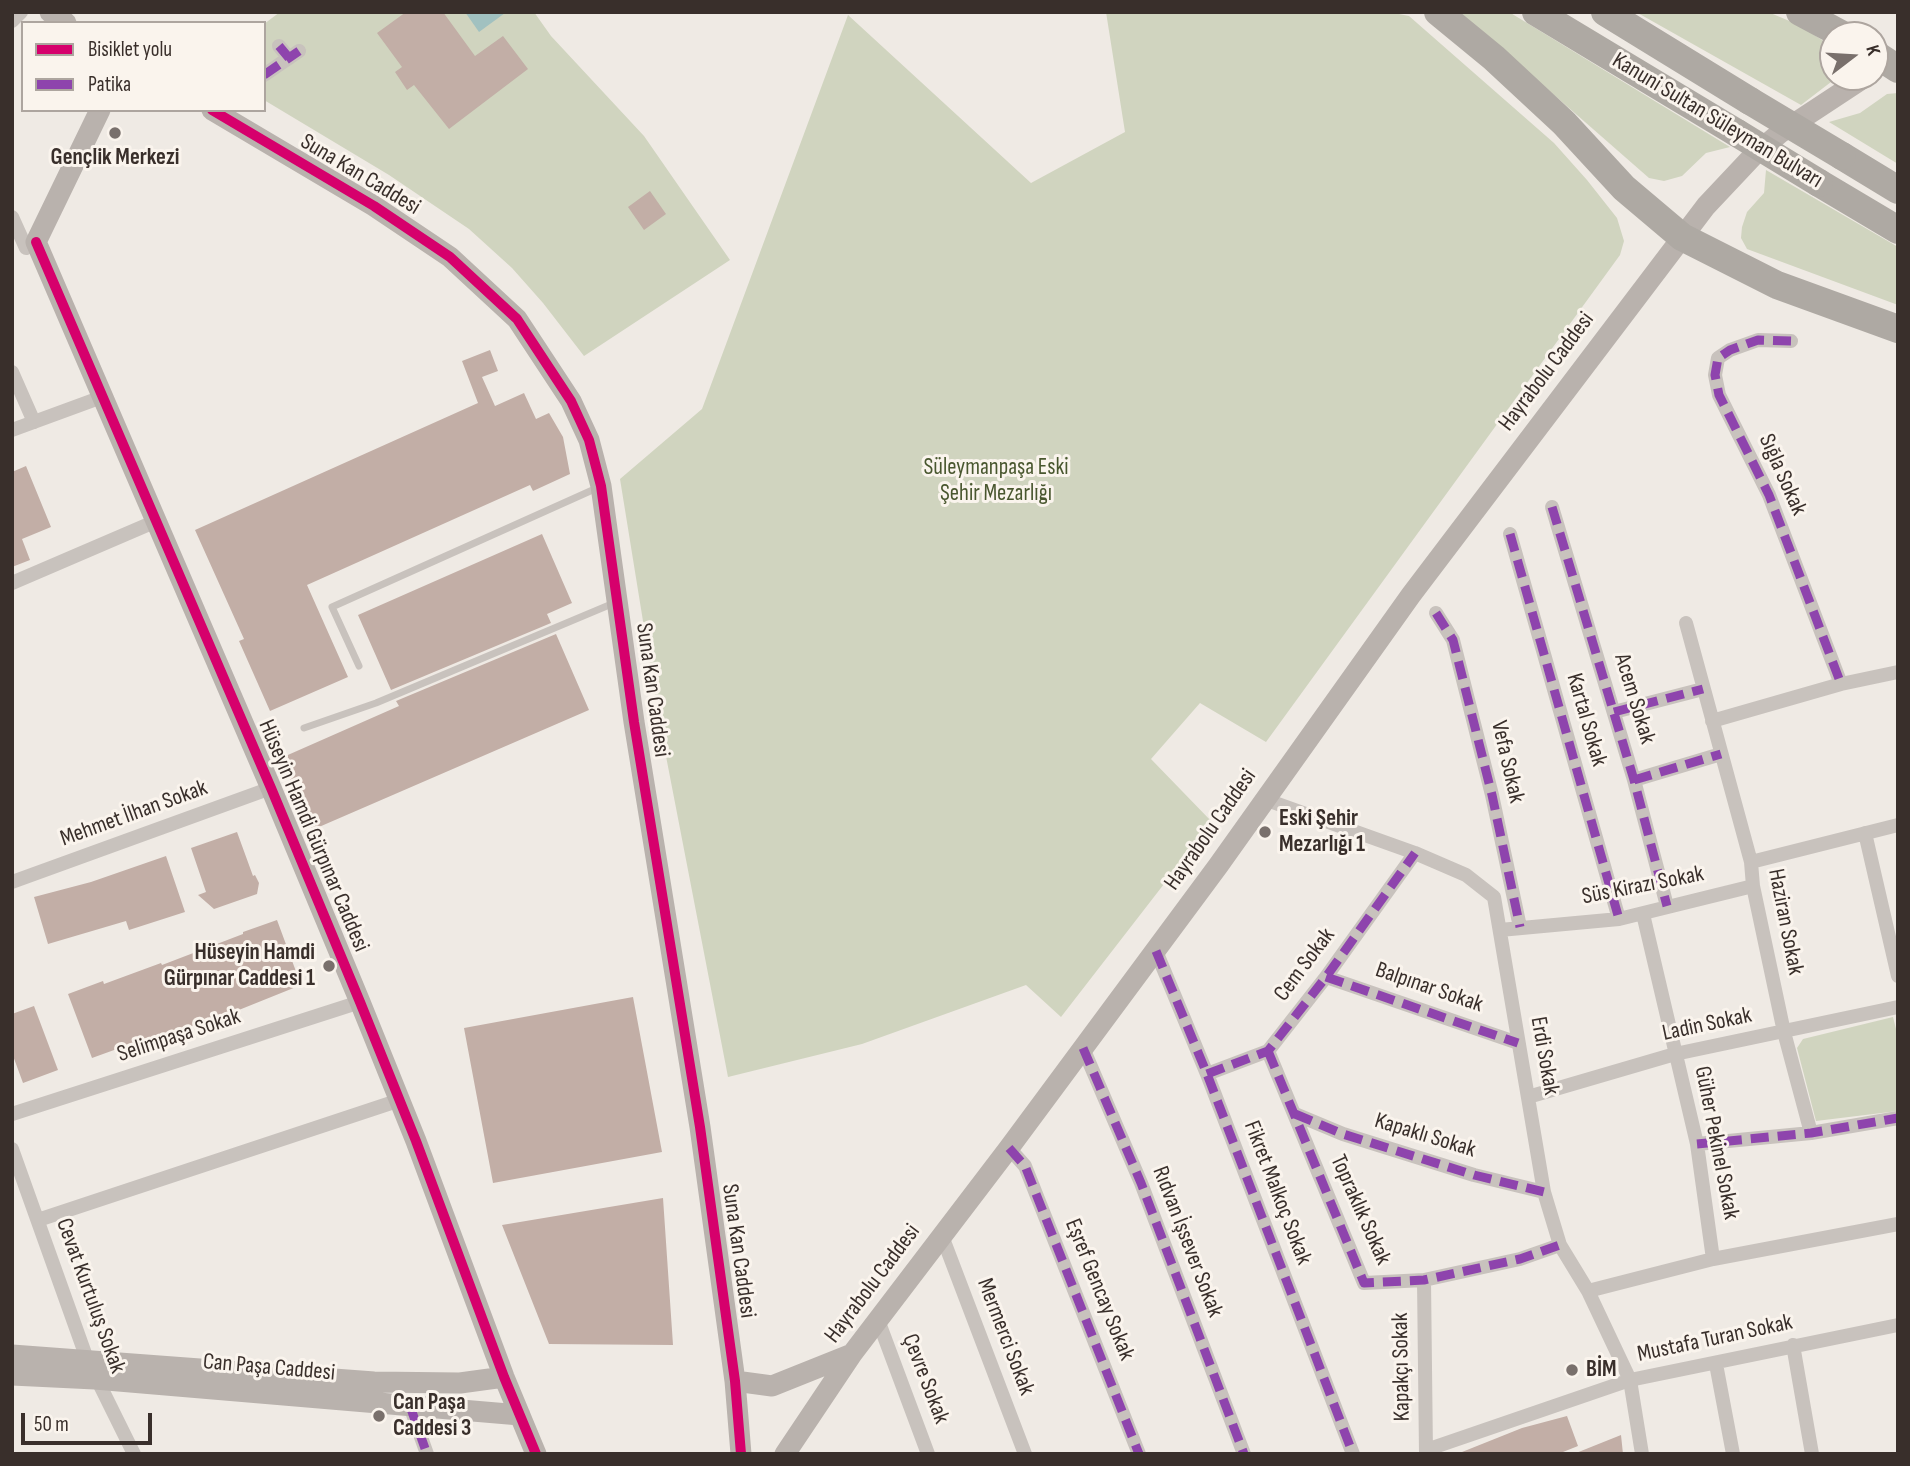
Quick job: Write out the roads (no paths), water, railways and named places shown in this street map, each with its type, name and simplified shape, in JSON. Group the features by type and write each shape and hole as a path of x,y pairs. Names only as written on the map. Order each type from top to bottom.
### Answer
{"highway":[{"path":"1438,12 1494,58 1564,124 1625,188 1682,237 1777,285 1898,329"},
{"name":"Kanuni Sultan Süleyman Bulvarı","path":"1536,12 1898,230"},
{"name":"Kanuni Sultan Süleyman Bulvarı","path":"1605,12 1898,190"},
{"path":"1800,12 1819,22"}],"street":[{"path":"12,21 21,12"},
{"path":"266,74 287,62 279,46"},
{"name":"Hayrabolu Caddesi","path":"785,1454 852,1354 1156,951 1411,595 1706,206 1754,155 1780,132 1843,91"},
{"path":"12,256 31,245 99,112"},
{"name":"Suna Kan Caddesi","path":"215,112 374,206 450,257 517,319 571,401 589,440 601,486 634,722 700,1127 735,1381 741,1454"},
{"path":"12,216 31,245"},
{"name":"Hüseyin Hamdi Gürpınar Caddesi","path":"31,245 102,397 271,788 400,1100 504,1377 536,1454"},
{"name":"Sığla Sokak","path":"1791,341 1758,340 1730,350 1718,358 1715,375 1719,395 1769,495 1841,684"},
{"path":"12,372 34,422"},
{"path":"12,430 102,397"},
{"name":"Acem Sokak","path":"1552,507 1634,780 1667,906"},
{"path":"12,583 154,522"},
{"name":"Kartal Sokak","path":"1510,534 1619,919"},
{"name":"Vefa Sokak","path":"1436,613 1453,639 1492,795 1520,927"},
{"name":"Haziran Sokak","path":"1686,623 1751,862 1753,886 1784,1032 1811,1133"},
{"path":"1712,721 1841,684 1898,672"},
{"path":"1614,712 1703,689"},
{"path":"1634,780 1721,754"},
{"name":"Mehmet İlhan Sokak","path":"12,882 271,788"},
{"name":"Erdi Sokak","path":"1264,799 1415,853 1466,875 1494,897 1544,1192 1560,1245 1588,1291 1630,1380 1642,1454"},
{"path":"1751,862 1898,825"},
{"path":"1865,833 1898,976"},
{"name":"Cem Sokak","path":"1268,1051 1326,977 1415,853"},
{"name":"Süs Kirazı Sokak","path":"1500,930 1619,919 1753,886"},
{"name":"Güher Pekinel Sokak","path":"1643,914 1698,1144 1713,1259"},
{"name":"Fikret Malkoç Sokak","path":"1156,951 1207,1074 1353,1454"},
{"name":"Balpınar Sokak","path":"1326,977 1518,1043"},
{"name":"Selimpaşa Sokak","path":"12,1114 360,1002"},
{"name":"Ladin Sokak","path":"1528,1097 1675,1054 1898,1007"},
{"name":"Rıdvan İşsever Sokak","path":"1083,1048 1141,1183 1244,1454"},
{"path":"1207,1074 1268,1051"},
{"name":"Topraklık Sokak","path":"1268,1051 1364,1283 1424,1280 1520,1259 1560,1245"},
{"path":"38,1220 400,1100"},
{"name":"Kapaklı Sokak","path":"1295,1114 1343,1134 1474,1175 1544,1192"},
{"path":"1698,1144 1811,1133 1898,1118"},
{"name":"Cevat Kurtuluş Sokak","path":"12,1149 87,1359 134,1454"},
{"name":"Eşref Gencay Sokak","path":"1009,1149 1025,1166 1139,1454"},
{"path":"1588,1291 1713,1259 1898,1224"},
{"name":"Mermerci Sokak","path":"942,1236 1025,1454"},
{"name":"Kapakçı Sokak","path":"1424,1280 1426,1452"},
{"name":"Çevre Sokak","path":"878,1320 928,1454"},
{"name":"Mustafa Turan Sokak","path":"1426,1452 1630,1380 1898,1325"},
{"path":"1793,1345 1812,1454"},
{"path":"735,1381 772,1386 852,1354"},
{"name":"Can Paşa Caddesi","path":"12,1355 374,1382 460,1383 504,1377"},
{"path":"1716,1364 1733,1454"},
{"name":"Can Paşa Caddesi","path":"12,1375 95,1379 520,1415"},
{"path":"411,1406 427,1454"}],"lane":[{"path":"359,666 332,607 601,486"},
{"path":"304,727 376,703 618,601"}],"water":[{"path":"465,12 504,12 505,13 479,32"}],"place":[{"name":"Gençlik Merkezi","path":"115,133"},
{"name":"Eski Şehir Mezarlığı 1","path":"1265,832"},
{"name":"Hüseyin Hamdi Gürpınar Caddesi 1","path":"329,966"},
{"name":"BİM","path":"1572,1370"},
{"name":"Can Paşa Caddesi 3","path":"379,1416"}],"park label":[{"name":"Süleymanpaşa Eski Şehir Mezarlığı","path":"996,481"}]}
